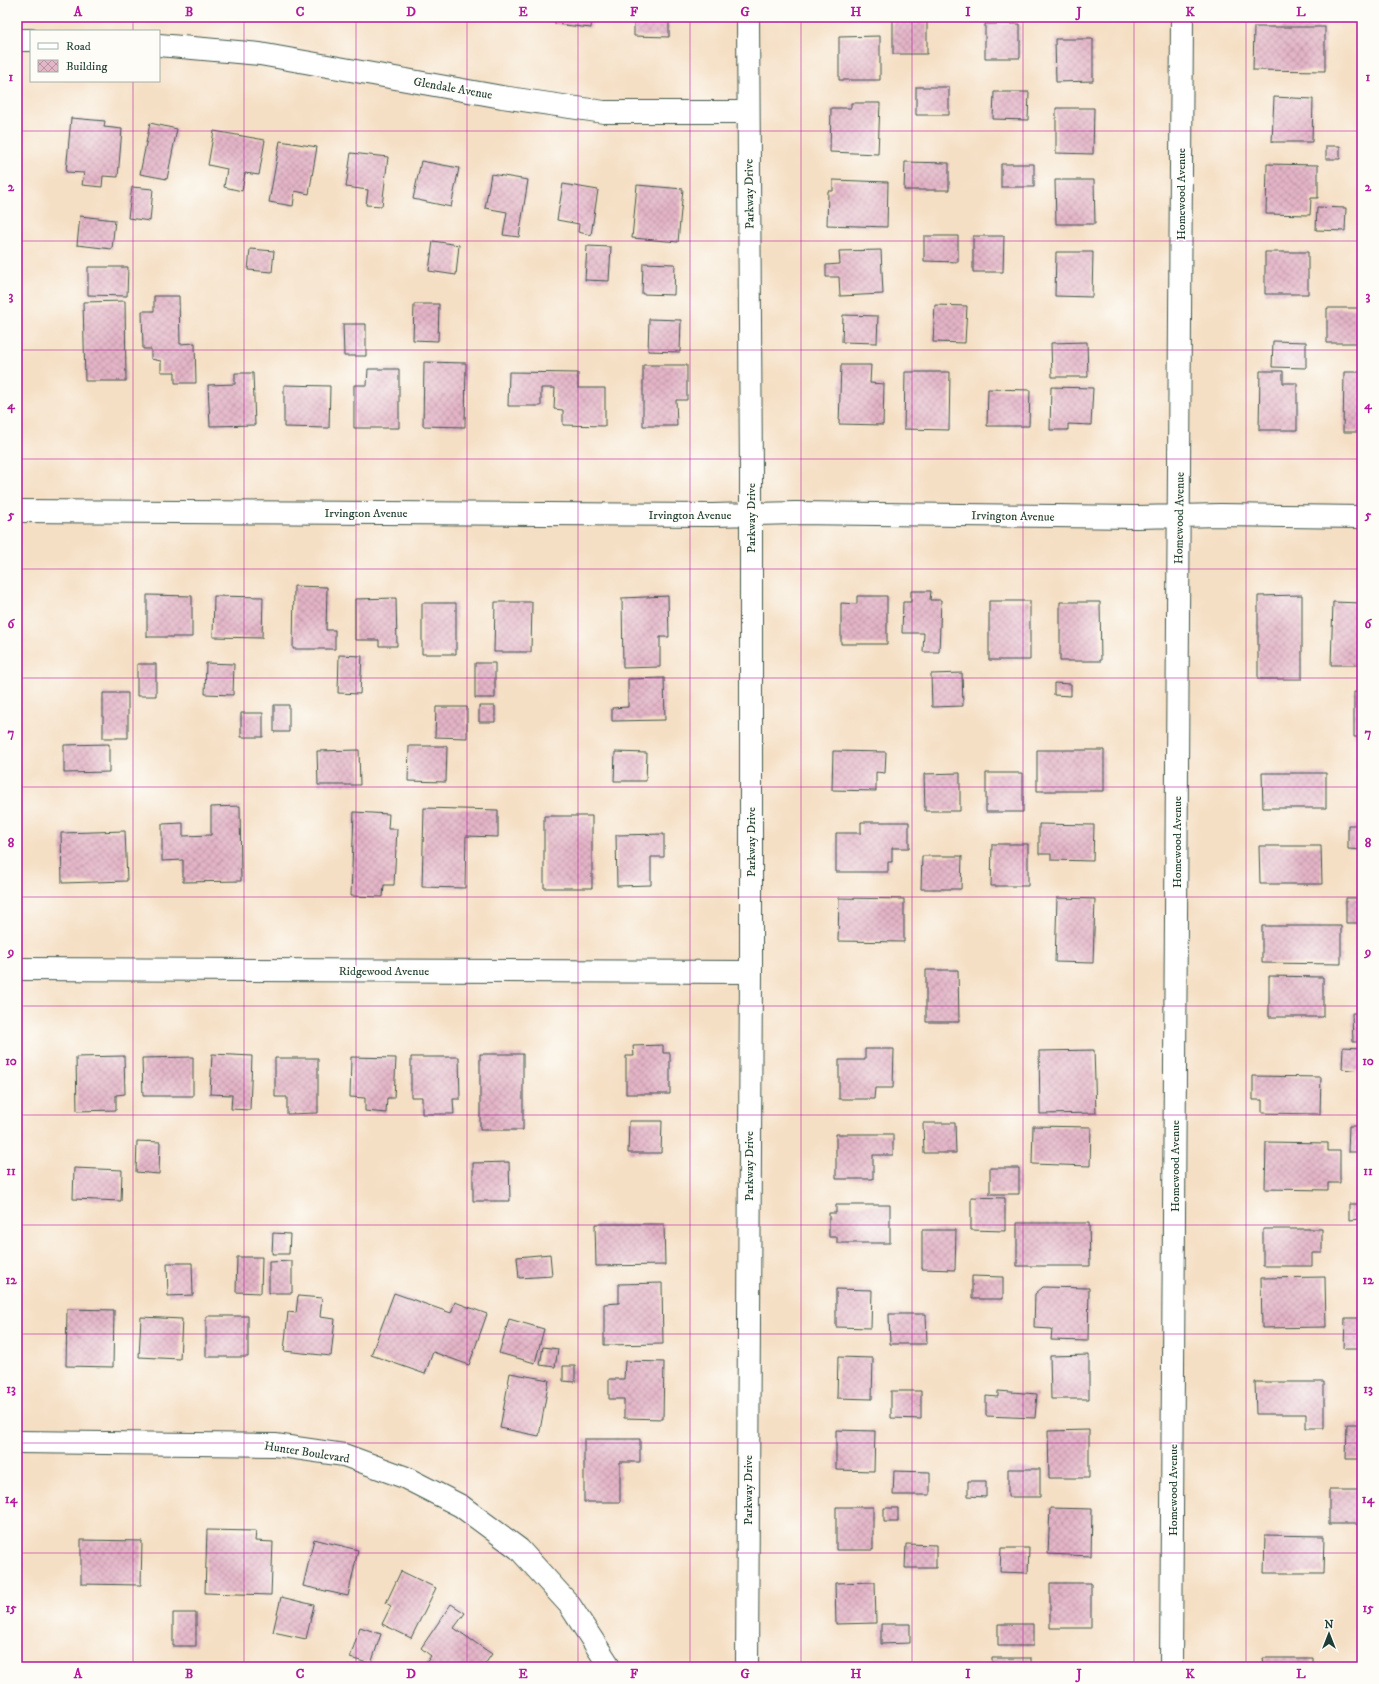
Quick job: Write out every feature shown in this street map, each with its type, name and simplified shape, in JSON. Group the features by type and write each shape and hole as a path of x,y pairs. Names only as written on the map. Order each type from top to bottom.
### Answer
{"street":[{"name":"Parkway Drive","path":"747,1667 751,972 751,514 748,17"},
{"name":"Homewood Avenue","path":"1172,1667 1182,17"},
{"path":"17,40 30,40"},
{"name":"Glendale Avenue","path":"160,45 260,54 502,97 604,112 748,112"},
{"name":"Irvington Avenue","path":"17,510 795,513 1179,517 1220,515 1362,517"},
{"name":"Ridgewood Avenue","path":"17,970 751,972"},
{"name":"Hunter Boulevard","path":"17,1442 275,1445 344,1455 404,1477 461,1506 519,1549 569,1604 610,1667"}],"building":[{"path":"555,17 592,17 591,28 555,24"},
{"path":"634,17 669,17 669,37 634,36"},
{"path":"893,18 927,18 927,54 893,54"},
{"path":"985,24 1020,24 1020,58 985,58"},
{"path":"1254,27 1325,27 1325,71 1253,70"},
{"path":"880,36 880,80 839,80 839,37"},
{"path":"1055,39 1093,39 1093,81 1056,82"},
{"path":"916,87 949,87 949,115 916,115"},
{"path":"994,92 1029,92 1028,120 993,119"},
{"path":"1274,97 1313,99 1312,142 1272,142"},
{"path":"851,103 880,103 878,154 830,152 831,108 851,108"},
{"path":"1056,108 1094,108 1093,154 1056,153"},
{"path":"71,118 105,121 104,127 122,129 118,177 103,176 102,187 82,185 84,173 66,172"},
{"path":"150,123 177,129 167,179 140,174"},
{"path":"214,131 265,140 259,175 245,173 242,191 224,187 227,169 208,165"},
{"path":"280,141 317,147 309,194 295,191 293,206 269,202"},
{"path":"1326,146 1340,146 1340,159 1326,159"},
{"path":"351,153 388,157 382,206 366,205 368,190 346,187"},
{"path":"421,161 459,168 451,207 413,199"},
{"path":"905,162 949,163 949,190 904,190"},
{"path":"1001,164 1034,164 1034,187 1001,187"},
{"path":"1267,164 1318,165 1318,198 1311,198 1310,215 1266,214"},
{"path":"491,174 528,180 519,237 503,235 507,212 485,208"},
{"path":"833,180 888,182 887,227 827,225 828,191 833,191"},
{"path":"1055,180 1094,180 1095,224 1056,224"},
{"path":"563,184 598,190 591,235 578,232 579,224 557,220"},
{"path":"637,185 683,189 678,242 632,238"},
{"path":"132,187 153,189 150,221 128,218"},
{"path":"1317,207 1346,208 1345,231 1316,230"},
{"path":"80,216 115,220 112,249 77,245"},
{"path":"924,236 958,236 958,262 924,261"},
{"path":"973,236 1004,236 1003,272 973,272"},
{"path":"433,241 459,245 456,275 429,271"},
{"path":"587,246 611,247 609,281 585,280"},
{"path":"250,249 274,251 272,272 248,270"},
{"path":"881,250 883,294 840,296 839,277 826,277 826,265 840,264 839,251"},
{"path":"1056,252 1093,252 1092,297 1055,296"},
{"path":"1265,252 1308,252 1308,294 1265,294"},
{"path":"643,263 675,264 674,295 642,294"},
{"path":"88,267 128,267 127,296 88,295"},
{"path":"154,296 179,296 180,344 195,343 196,383 175,383 175,372 161,372 161,361 151,359 151,349 143,349 142,311 154,311"},
{"path":"125,301 126,381 85,381 83,302"},
{"path":"414,304 439,304 438,341 413,340"},
{"path":"935,305 967,306 965,343 933,342"},
{"path":"1327,308 1362,308 1362,343 1327,343"},
{"path":"843,315 878,316 877,343 842,342"},
{"path":"649,319 681,320 680,352 648,351"},
{"path":"343,324 366,324 366,356 344,356"},
{"path":"1273,341 1306,342 1306,368 1272,367"},
{"path":"1087,342 1088,377 1052,377 1051,343"},
{"path":"424,362 466,363 465,427 423,426"},
{"path":"643,365 687,365 687,400 676,400 677,426 643,426"},
{"path":"841,365 871,365 870,383 884,384 883,425 839,424"},
{"path":"368,369 399,369 399,428 354,428 354,385 367,385"},
{"path":"1260,371 1283,371 1283,383 1297,383 1297,430 1259,430"},
{"path":"509,372 578,373 578,388 605,388 605,426 563,425 563,410 554,409 555,388 541,388 541,406 508,406"},
{"path":"905,372 950,372 949,430 904,429"},
{"path":"1344,372 1362,372 1362,432 1343,432"},
{"path":"235,373 253,373 255,425 210,426 208,385 235,384"},
{"path":"284,385 330,386 329,428 284,427"},
{"path":"1051,387 1093,388 1091,425 1068,424 1068,430 1050,430"},
{"path":"988,389 1030,390 1029,426 987,426"},
{"path":"294,586 327,587 326,630 335,630 335,649 293,649"},
{"path":"911,591 931,591 930,600 941,600 939,652 923,652 924,633 902,633 903,602 911,602"},
{"path":"147,595 192,596 192,637 147,637"},
{"path":"1302,595 1302,679 1258,679 1258,596"},
{"path":"214,596 263,597 262,638 213,637"},
{"path":"668,596 669,637 660,637 660,667 623,668 622,598"},
{"path":"857,596 887,596 887,644 841,644 841,603 857,604"},
{"path":"396,598 397,646 379,646 379,640 355,640 355,599"},
{"path":"989,601 1030,601 1030,660 989,660"},
{"path":"495,602 532,602 531,652 494,652"},
{"path":"1060,602 1100,602 1101,661 1060,661"},
{"path":"1333,602 1362,603 1362,665 1331,665"},
{"path":"422,603 456,603 456,654 422,654"},
{"path":"339,655 362,656 360,694 338,693"},
{"path":"206,663 234,664 233,695 205,694"},
{"path":"475,663 495,663 495,698 475,698"},
{"path":"137,664 156,664 156,696 137,696"},
{"path":"962,673 963,706 932,707 931,674"},
{"path":"664,678 665,720 612,721 612,708 628,707 628,679"},
{"path":"1054,683 1071,684 1071,696 1054,695"},
{"path":"1354,692 1362,692 1362,737 1354,737"},
{"path":"103,693 128,693 128,738 103,738"},
{"path":"274,705 289,705 289,732 274,732"},
{"path":"479,706 495,706 495,722 479,722"},
{"path":"436,707 467,707 467,738 435,737"},
{"path":"241,713 263,713 263,737 241,737"},
{"path":"109,744 109,772 64,773 64,745"},
{"path":"409,746 447,746 446,782 408,781"},
{"path":"359,750 360,785 318,785 317,751"},
{"path":"1037,750 1104,750 1104,791 1037,791"},
{"path":"833,751 886,752 885,773 876,772 876,791 832,790"},
{"path":"615,752 647,753 646,781 614,781"},
{"path":"960,773 960,811 925,811 924,774"},
{"path":"986,773 1023,773 1023,812 986,812"},
{"path":"1262,773 1326,773 1326,808 1263,808"},
{"path":"240,806 241,881 183,882 183,860 162,861 162,824 183,823 183,836 211,835 211,807"},
{"path":"424,808 498,810 498,837 466,836 465,888 422,887"},
{"path":"354,812 389,814 388,829 397,829 394,885 384,885 383,897 351,896"},
{"path":"544,816 592,816 592,888 544,888"},
{"path":"861,822 909,822 909,848 892,848 892,862 888,862 888,872 836,872 836,833 861,833"},
{"path":"1039,824 1094,825 1093,861 1051,860 1051,854 1039,854"},
{"path":"1348,825 1362,825 1362,850 1348,849"},
{"path":"125,831 127,881 62,883 61,833"},
{"path":"664,834 664,857 651,857 651,885 617,886 616,835"},
{"path":"992,844 1028,844 1028,886 991,886"},
{"path":"1259,846 1321,846 1322,884 1260,884"},
{"path":"922,856 962,856 961,889 921,889"},
{"path":"839,898 904,899 904,942 838,941"},
{"path":"1057,898 1095,899 1093,963 1055,962"},
{"path":"1346,898 1362,898 1362,923 1346,923"},
{"path":"1262,926 1341,926 1341,964 1262,963"},
{"path":"926,970 958,970 959,1022 926,1022"},
{"path":"1269,976 1323,977 1323,1017 1269,1017"},
{"path":"1352,1013 1362,1013 1362,1042 1353,1042"},
{"path":"663,1045 663,1053 670,1053 670,1094 626,1094 626,1056 634,1056 633,1046"},
{"path":"1343,1047 1362,1048 1362,1071 1342,1069"},
{"path":"865,1049 894,1049 893,1088 875,1088 874,1099 839,1099 839,1060 865,1060"},
{"path":"1094,1050 1096,1113 1040,1114 1039,1051"},
{"path":"212,1054 252,1056 250,1110 231,1109 232,1095 210,1094"},
{"path":"480,1054 523,1054 523,1130 480,1130"},
{"path":"124,1056 125,1094 116,1095 116,1110 77,1111 76,1057"},
{"path":"193,1057 193,1096 143,1096 142,1058"},
{"path":"351,1057 396,1058 394,1098 387,1098 386,1113 365,1111 365,1098 350,1097"},
{"path":"411,1057 459,1057 460,1099 453,1099 454,1114 422,1114 422,1097 411,1097"},
{"path":"275,1058 318,1058 318,1113 287,1114 287,1097 275,1097"},
{"path":"1253,1076 1321,1077 1320,1114 1262,1113 1262,1100 1253,1100"},
{"path":"629,1121 662,1121 661,1153 628,1153"},
{"path":"923,1123 955,1123 956,1153 924,1153"},
{"path":"1033,1126 1091,1127 1090,1166 1032,1164"},
{"path":"1349,1126 1362,1126 1362,1152 1348,1152"},
{"path":"836,1134 893,1134 893,1155 873,1155 873,1179 836,1179"},
{"path":"137,1141 160,1142 159,1174 136,1172"},
{"path":"1266,1142 1328,1143 1328,1151 1340,1151 1340,1183 1328,1183 1328,1190 1265,1189"},
{"path":"509,1162 510,1201 473,1201 473,1163"},
{"path":"74,1168 122,1170 121,1201 73,1199"},
{"path":"990,1168 1019,1168 1019,1194 990,1194"},
{"path":"971,1197 1005,1198 1005,1231 971,1230"},
{"path":"1349,1204 1362,1204 1362,1219 1349,1220"},
{"path":"836,1205 890,1205 890,1243 837,1243 837,1237 829,1237 829,1213 836,1213"},
{"path":"1017,1223 1089,1223 1090,1266 1017,1266"},
{"path":"595,1224 664,1224 665,1265 596,1266"},
{"path":"1263,1229 1322,1229 1322,1253 1312,1253 1312,1266 1263,1266"},
{"path":"922,1230 956,1230 955,1270 922,1269"},
{"path":"273,1233 290,1234 289,1254 272,1254"},
{"path":"550,1254 552,1276 519,1278 517,1257"},
{"path":"237,1257 262,1257 261,1293 236,1292"},
{"path":"292,1261 292,1293 269,1293 269,1262"},
{"path":"167,1263 192,1263 193,1295 168,1296"},
{"path":"972,1276 1003,1277 1003,1299 972,1299"},
{"path":"1325,1277 1326,1327 1262,1328 1261,1278"},
{"path":"662,1283 663,1344 604,1345 604,1304 619,1303 619,1284"},
{"path":"1043,1287 1089,1288 1088,1341 1051,1340 1052,1329 1034,1328 1035,1294"},
{"path":"836,1289 872,1290 871,1328 836,1327"},
{"path":"394,1293 451,1313 455,1302 487,1314 469,1365 433,1352 425,1374 371,1355"},
{"path":"298,1296 322,1298 320,1317 335,1319 331,1356 284,1351 288,1312 296,1313"},
{"path":"67,1309 114,1310 113,1367 66,1366"},
{"path":"889,1314 926,1314 927,1344 890,1344"},
{"path":"206,1316 248,1316 248,1357 206,1357"},
{"path":"141,1317 182,1319 180,1359 139,1357"},
{"path":"1345,1318 1362,1318 1362,1349 1344,1349"},
{"path":"509,1319 544,1329 535,1363 499,1353"},
{"path":"543,1347 558,1349 555,1367 540,1365"},
{"path":"1089,1355 1089,1399 1051,1399 1050,1356"},
{"path":"838,1357 873,1358 872,1399 837,1398"},
{"path":"625,1361 664,1362 663,1419 624,1418 624,1399 609,1399 609,1379 624,1379"},
{"path":"563,1366 575,1366 575,1382 563,1381"},
{"path":"510,1373 549,1380 539,1436 500,1428"},
{"path":"1255,1382 1324,1382 1324,1428 1306,1428 1306,1414 1256,1414"},
{"path":"891,1391 921,1391 921,1419 891,1418"},
{"path":"998,1391 1037,1394 1035,1418 986,1416 986,1396 998,1397"},
{"path":"1347,1424 1362,1424 1362,1459 1346,1459"},
{"path":"836,1430 875,1431 874,1471 836,1470"},
{"path":"1089,1430 1089,1478 1049,1478 1048,1431"},
{"path":"584,1439 640,1439 640,1462 620,1462 620,1502 584,1502"},
{"path":"1008,1469 1040,1469 1040,1497 1008,1497"},
{"path":"894,1471 930,1472 930,1495 893,1495"},
{"path":"968,1481 986,1481 986,1497 968,1496"},
{"path":"1329,1490 1362,1490 1362,1524 1329,1524"},
{"path":"836,1507 873,1507 873,1550 836,1550"},
{"path":"884,1508 898,1508 898,1522 884,1522"},
{"path":"1050,1508 1092,1509 1091,1556 1048,1554"},
{"path":"207,1530 256,1531 255,1541 273,1542 271,1595 205,1593"},
{"path":"1265,1535 1324,1536 1323,1573 1264,1573"},
{"path":"314,1539 358,1550 348,1596 303,1586"},
{"path":"81,1540 142,1541 141,1585 81,1584"},
{"path":"906,1544 936,1545 936,1568 905,1568"},
{"path":"1001,1548 1029,1548 1028,1573 1000,1572"},
{"path":"401,1571 436,1588 411,1638 382,1624 391,1606 386,1603"},
{"path":"875,1582 876,1623 836,1624 835,1583"},
{"path":"1050,1583 1091,1583 1091,1628 1050,1628"},
{"path":"281,1597 314,1605 306,1639 273,1632"},
{"path":"451,1604 465,1613 454,1628 492,1654 483,1667 423,1667 431,1656 421,1648"},
{"path":"173,1613 196,1613 196,1646 173,1646"},
{"path":"881,1624 910,1624 910,1643 881,1644"},
{"path":"998,1624 1033,1624 1033,1646 998,1646"},
{"path":"360,1627 381,1634 371,1664 350,1658"},
{"path":"992,1658 1031,1658 1031,1667 992,1667"},
{"path":"1263,1658 1312,1658 1312,1667 1264,1667"}]}
